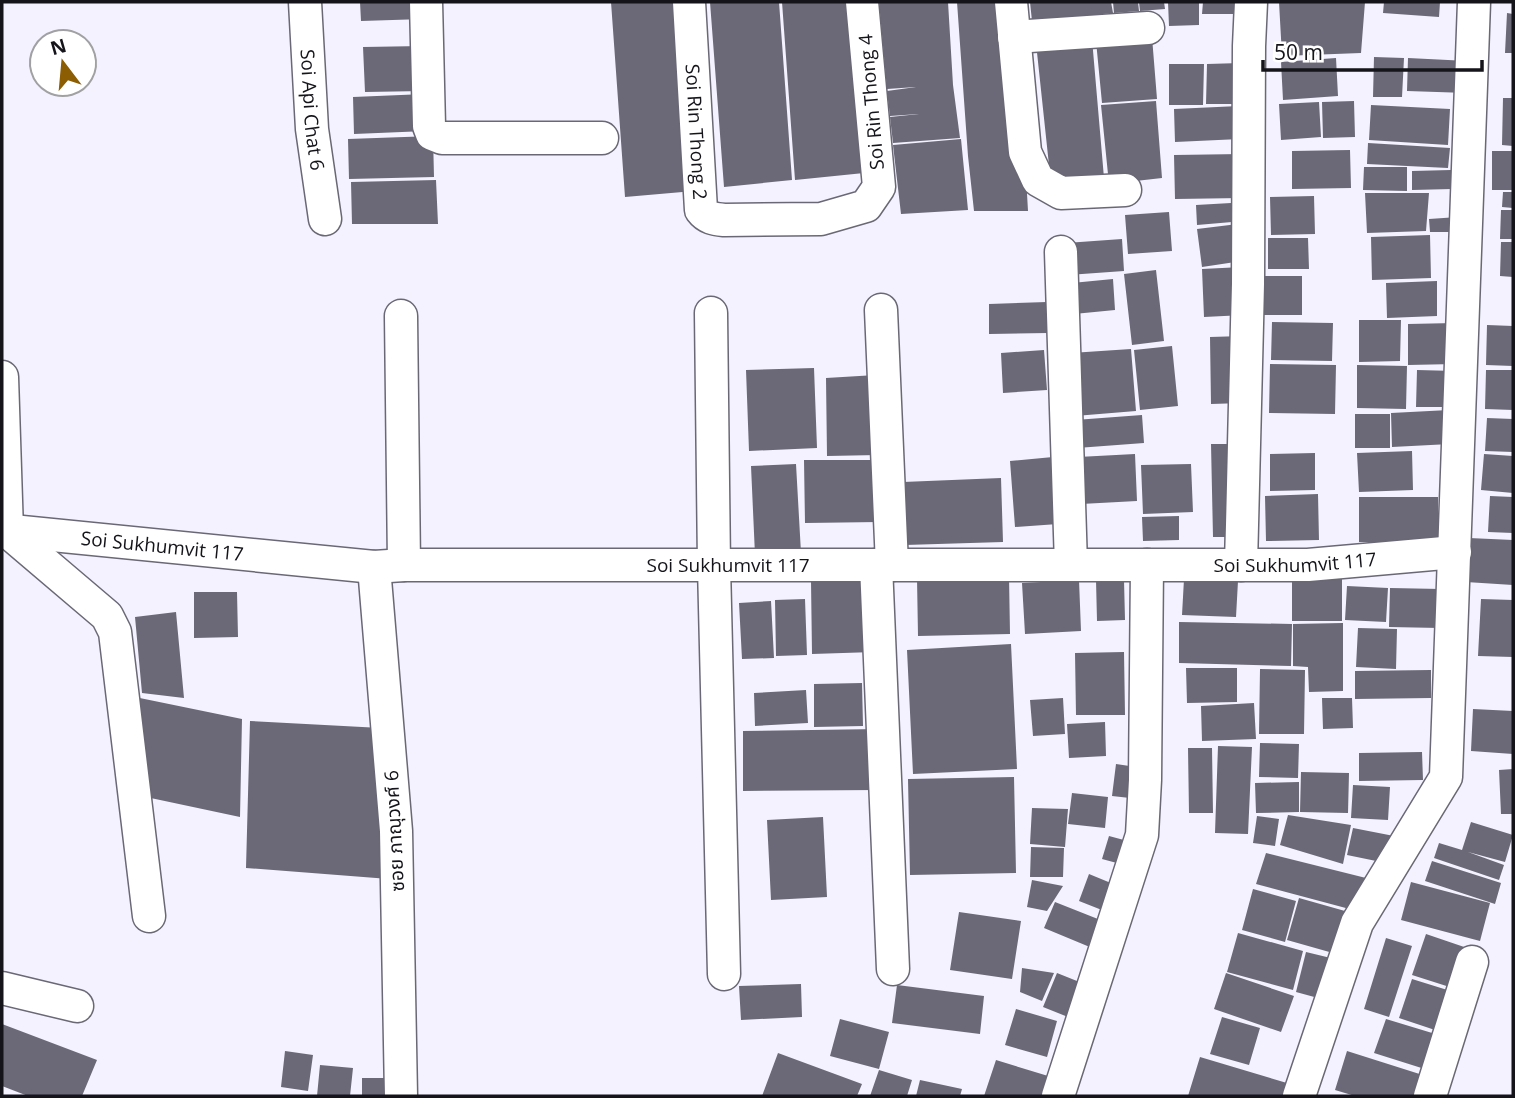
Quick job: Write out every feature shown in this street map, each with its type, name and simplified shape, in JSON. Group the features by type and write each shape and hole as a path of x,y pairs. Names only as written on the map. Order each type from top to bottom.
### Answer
{"street":[{"name":"Soi Api Chat 6","path":"305,2 312,129 325,219"},
{"path":"426,2 429,126 432,134 442,138 602,138"},
{"name":"Soi Rin Thong 2","path":"689,2 701,209 712,219 791,219"},
{"name":"Soi Rin Thong 4","path":"791,219 821,219 866,206 879,187 862,2"},
{"path":"1010,2 1025,152 1038,180 1061,193 1125,190"},
{"path":"1241,565 1251,2"},
{"path":"1299,1096 1357,923 1446,777 1474,2"},
{"path":"1014,37 1148,28"},
{"path":"1061,252 1071,565"},
{"path":"881,310 893,969"},
{"path":"711,313 724,974"},
{"name":"ซอย ภาณุวงศ์ 6","path":"401,316 389,566 401,1096"},
{"path":"2,377 4,530 107,616 115,632 149,916"},
{"name":"Soi Sukhumvit 117","path":"4,530 389,566 1308,565 1455,552"},
{"path":"1058,1096 1142,835 1147,565"},
{"path":"1430,1096 1472,962"},
{"path":"2,988 76,1006"}],"building":[{"path":"360,2 423,2 424,19 361,21"},
{"path":"611,2 680,2 694,191 625,197"},
{"path":"710,2 779,2 792,180 724,187"},
{"path":"782,2 851,2 864,173 795,180"},
{"path":"879,2 948,2 953,85 960,138 893,143 890,117 919,114 890,116 887,91 916,87 887,89"},
{"path":"957,2 1005,2 1028,211 974,211"},
{"path":"1030,2 1111,2 1113,13 1032,21"},
{"path":"1113,2 1138,2 1139,11 1114,13"},
{"path":"1139,2 1164,2 1165,9 1140,11"},
{"path":"1168,2 1199,2 1199,25 1169,26"},
{"path":"1203,2 1241,2 1241,14 1202,14"},
{"path":"1279,2 1365,2 1361,53 1282,56"},
{"path":"1384,2 1440,2 1439,17 1383,13"},
{"path":"1507,13 1513,14 1513,53 1505,53"},
{"path":"1152,37 1157,99 1102,103 1096,41"},
{"path":"1092,39 1104,178 1051,184 1036,43"},
{"path":"423,46 424,91 365,92 363,47"},
{"path":"1374,57 1404,58 1402,97 1373,97"},
{"path":"1336,58 1338,96 1283,100 1281,62"},
{"path":"1408,58 1468,61 1467,93 1407,91"},
{"path":"1241,63 1240,104 1206,104 1207,64"},
{"path":"1169,64 1204,64 1203,105 1169,105"},
{"path":"425,94 426,131 354,134 353,97"},
{"path":"1503,98 1513,98 1513,146 1502,145"},
{"path":"1156,101 1162,178 1109,184 1101,105"},
{"path":"1354,101 1355,137 1323,138 1322,102"},
{"path":"1319,102 1321,137 1281,140 1279,104"},
{"path":"1371,105 1450,109 1448,145 1369,140"},
{"path":"1239,106 1240,139 1175,142 1174,109"},
{"path":"433,136 434,177 349,179 348,139"},
{"path":"961,139 968,210 901,214 893,145"},
{"path":"1368,143 1450,148 1448,168 1367,164"},
{"path":"1350,150 1351,188 1292,189 1292,151"},
{"path":"1492,151 1513,151 1513,190 1492,190"},
{"path":"1242,154 1242,198 1175,199 1174,155"},
{"path":"1364,167 1407,167 1407,191 1363,190"},
{"path":"1451,170 1452,189 1412,190 1412,171"},
{"path":"436,180 438,224 352,224 351,182"},
{"path":"1503,192 1513,192 1513,208 1502,207"},
{"path":"1365,193 1429,193 1426,231 1367,233"},
{"path":"1314,196 1315,234 1271,235 1270,197"},
{"path":"1231,203 1232,222 1197,225 1196,205"},
{"path":"1501,210 1513,210 1513,239 1500,239"},
{"path":"1169,212 1172,251 1128,254 1125,215"},
{"path":"1458,217 1459,232 1430,232 1429,219"},
{"path":"1238,224 1242,261 1202,267 1197,229"},
{"path":"1430,235 1431,278 1372,280 1371,237"},
{"path":"1268,238 1308,238 1309,269 1268,269"},
{"path":"1122,239 1124,271 1068,275 1066,243"},
{"path":"1501,242 1513,242 1513,277 1500,276"},
{"path":"1242,267 1244,315 1204,317 1202,269"},
{"path":"1156,270 1164,341 1132,345 1124,274"},
{"path":"1264,276 1302,276 1302,315 1264,315"},
{"path":"1113,279 1115,310 1074,314 1072,283"},
{"path":"1437,281 1437,316 1387,318 1386,283"},
{"path":"1047,302 1048,333 989,334 989,304"},
{"path":"1359,320 1401,320 1400,361 1359,362"},
{"path":"1272,322 1333,323 1332,361 1271,360"},
{"path":"1455,323 1455,364 1408,365 1408,324"},
{"path":"1487,325 1513,326 1513,366 1486,365"},
{"path":"1243,336 1243,403 1211,404 1210,337"},
{"path":"1172,346 1178,406 1140,410 1134,350"},
{"path":"1131,349 1136,411 1075,416 1071,353"},
{"path":"1044,350 1047,390 1003,393 1001,353"},
{"path":"1270,364 1336,365 1335,414 1269,413"},
{"path":"1357,365 1407,366 1406,409 1357,408"},
{"path":"814,368 817,448 749,451 746,370"},
{"path":"1417,370 1455,371 1455,407 1416,407"},
{"path":"1486,370 1513,370 1513,410 1485,409"},
{"path":"876,375 878,455 827,456 826,378"},
{"path":"1449,410 1450,444 1392,447 1391,413"},
{"path":"1355,414 1390,414 1390,448 1355,448"},
{"path":"1142,415 1144,443 1077,448 1075,420"},
{"path":"1487,418 1513,419 1513,452 1485,451"},
{"path":"1211,444 1237,444 1239,537 1213,537"},
{"path":"1412,451 1413,490 1359,492 1357,453"},
{"path":"1315,453 1315,490 1270,491 1270,454"},
{"path":"1135,454 1137,501 1081,504 1078,457"},
{"path":"1484,454 1513,456 1513,493 1481,490"},
{"path":"1053,457 1058,524 1015,527 1010,461"},
{"path":"804,460 880,460 879,522 805,523"},
{"path":"796,464 801,553 755,555 751,466"},
{"path":"1191,464 1193,512 1143,514 1141,465"},
{"path":"1001,478 1003,542 905,545 903,482"},
{"path":"1318,494 1319,540 1266,541 1265,496"},
{"path":"1490,496 1513,497 1513,533 1488,532"},
{"path":"1359,497 1438,497 1438,542 1359,542"},
{"path":"1179,516 1179,540 1143,541 1142,517"},
{"path":"1469,538 1513,540 1513,585 1466,582"},
{"path":"1009,576 1010,634 918,636 917,578"},
{"path":"1342,578 1342,621 1292,621 1292,579"},
{"path":"872,579 874,652 812,654 811,581"},
{"path":"1184,579 1238,581 1236,617 1182,615"},
{"path":"1079,580 1081,631 1025,634 1022,583"},
{"path":"1096,580 1124,580 1125,620 1097,621"},
{"path":"1347,586 1388,588 1386,622 1345,620"},
{"path":"1390,588 1441,589 1440,628 1389,627"},
{"path":"194,592 237,592 238,637 194,638"},
{"path":"805,599 807,655 776,656 775,600"},
{"path":"1481,599 1513,600 1513,657 1478,656"},
{"path":"771,601 774,658 742,659 739,603"},
{"path":"176,612 184,698 142,693 135,617"},
{"path":"1179,622 1292,624 1291,666 1179,663"},
{"path":"1343,623 1343,691 1309,692 1308,667 1293,666 1293,624"},
{"path":"1358,628 1397,629 1396,669 1356,667"},
{"path":"1011,644 1017,769 913,774 907,650"},
{"path":"1124,652 1125,715 1076,715 1075,653"},
{"path":"1186,668 1237,668 1237,702 1187,703"},
{"path":"1260,669 1305,670 1304,734 1259,734"},
{"path":"1431,670 1431,698 1355,699 1355,671"},
{"path":"862,683 863,726 814,727 814,684"},
{"path":"806,690 808,723 755,726 754,693"},
{"path":"130,696 242,719 240,817 146,797"},
{"path":"1063,698 1065,734 1033,736 1030,700"},
{"path":"1322,698 1352,698 1353,728 1323,729"},
{"path":"1254,703 1256,739 1202,741 1201,706"},
{"path":"1473,709 1513,711 1513,754 1471,751"},
{"path":"250,721 381,728 389,879 246,868"},
{"path":"1105,722 1106,756 1069,758 1067,724"},
{"path":"879,729 879,790 743,791 743,731"},
{"path":"1260,743 1299,744 1298,778 1259,777"},
{"path":"1218,746 1252,747 1248,834 1215,833"},
{"path":"1188,748 1212,748 1213,813 1189,813"},
{"path":"1422,752 1423,780 1359,781 1359,753"},
{"path":"1116,764 1143,768 1139,799 1112,796"},
{"path":"1513,769 1513,814 1501,814 1499,770"},
{"path":"1301,772 1349,773 1348,813 1300,812"},
{"path":"1014,777 1016,873 910,875 908,779"},
{"path":"1299,782 1299,812 1256,813 1255,783"},
{"path":"1353,785 1390,787 1388,820 1351,818"},
{"path":"1072,793 1108,797 1105,828 1068,824"},
{"path":"1032,808 1068,809 1065,847 1030,844"},
{"path":"1288,815 1351,825 1343,864 1280,845"},
{"path":"1257,816 1279,819 1275,846 1253,843"},
{"path":"823,817 827,897 771,900 767,820"},
{"path":"1471,822 1513,835 1505,862 1468,852 1504,865 1499,880 1434,858 1439,843 1462,850"},
{"path":"1353,828 1394,836 1386,863 1347,855"},
{"path":"1109,836 1135,843 1128,866 1102,859"},
{"path":"1031,847 1064,848 1063,877 1030,877"},
{"path":"1266,853 1374,880 1357,911 1256,884"},
{"path":"1432,861 1501,883 1495,904 1425,881"},
{"path":"1089,874 1123,888 1112,914 1079,901"},
{"path":"1032,880 1063,886 1047,911 1027,907"},
{"path":"1411,882 1490,903 1480,941 1401,920"},
{"path":"1253,889 1296,901 1285,942 1242,930"},
{"path":"1299,898 1352,913 1340,955 1287,940"},
{"path":"1055,902 1108,923 1097,950 1044,928"},
{"path":"959,912 1021,921 1012,979 950,970"},
{"path":"1238,933 1303,951 1293,990 1227,972"},
{"path":"1426,934 1473,950 1459,990 1412,975"},
{"path":"1386,938 1412,946 1389,1017 1364,1009"},
{"path":"1306,952 1339,960 1329,1001 1296,992"},
{"path":"1022,968 1054,973 1042,1001 1020,992"},
{"path":"1057,973 1087,985 1073,1019 1043,1007"},
{"path":"1226,973 1294,996 1281,1032 1214,1009"},
{"path":"1412,979 1457,993 1444,1033 1399,1018"},
{"path":"801,984 802,1017 741,1020 739,986"},
{"path":"897,985 984,996 980,1034 892,1023"},
{"path":"1016,1009 1057,1021 1047,1057 1005,1045"},
{"path":"1222,1017 1260,1028 1249,1065 1210,1054"},
{"path":"840,1019 889,1032 879,1069 830,1056"},
{"path":"1386,1019 1442,1036 1431,1071 1374,1053"},
{"path":"2,1024 97,1060 82,1096 28,1096 2,1086"},
{"path":"285,1051 313,1055 308,1091 281,1087"},
{"path":"1347,1051 1429,1077 1423,1096 1355,1096 1335,1090"},
{"path":"778,1053 862,1084 857,1096 762,1096"},
{"path":"1200,1057 1297,1086 1294,1096 1188,1096"},
{"path":"996,1060 1058,1079 1052,1096 984,1096"},
{"path":"320,1065 353,1068 350,1096 317,1096"},
{"path":"879,1070 912,1080 907,1096 870,1096"},
{"path":"362,1078 393,1078 393,1096 362,1096"},
{"path":"920,1080 962,1089 960,1096 916,1096"}]}
